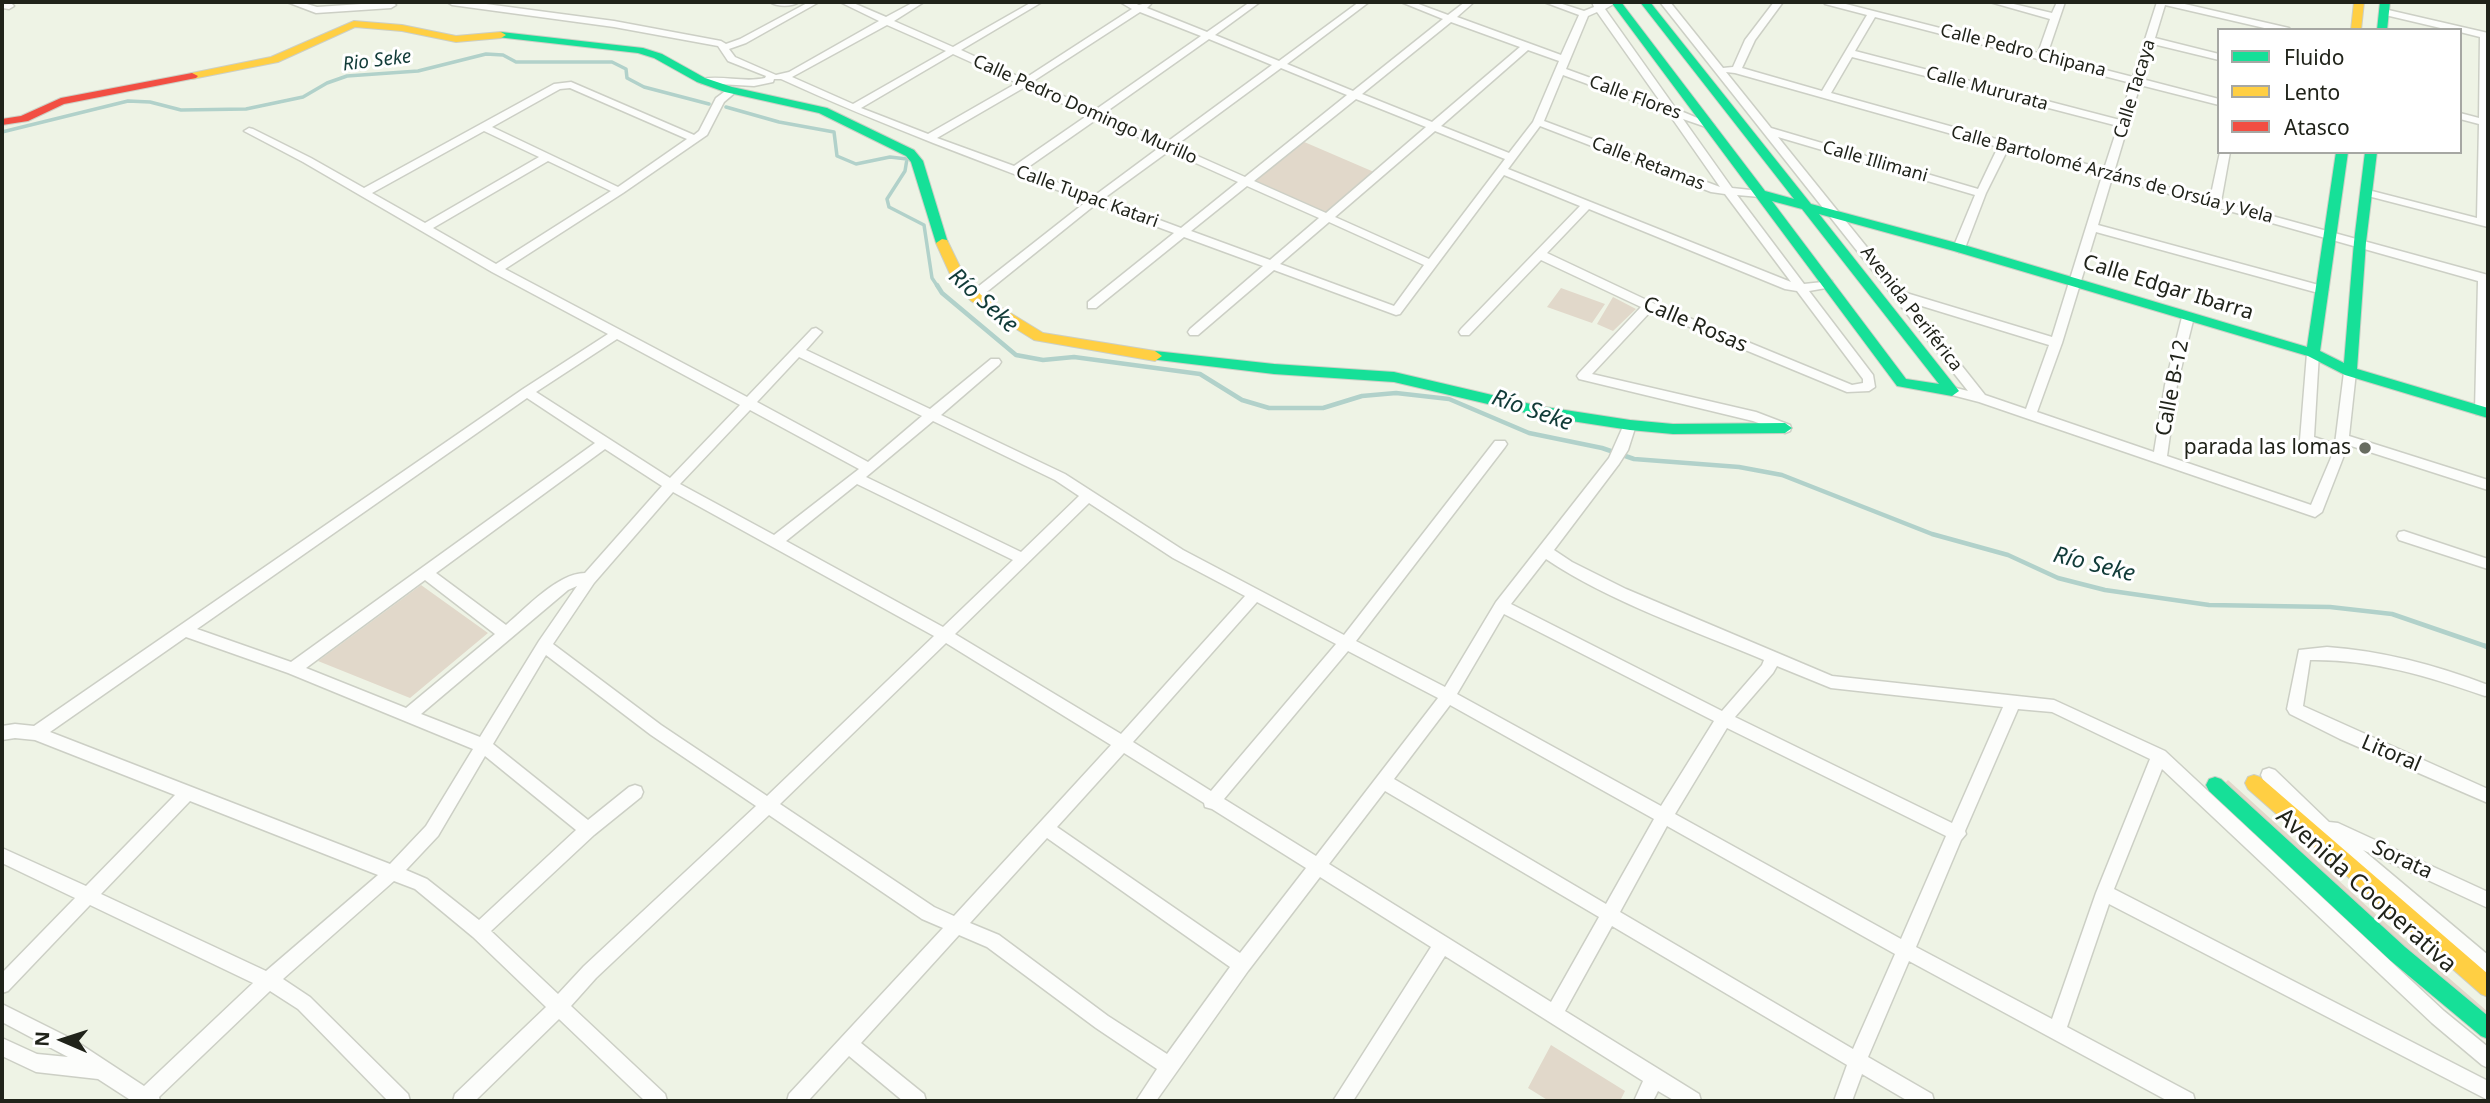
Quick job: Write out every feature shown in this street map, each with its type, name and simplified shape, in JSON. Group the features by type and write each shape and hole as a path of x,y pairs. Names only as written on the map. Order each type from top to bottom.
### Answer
{"street":[{"path":"292,2 316,10 393,3"},
{"name":"Calle Tupac Katari","path":"452,2 614,24 721,44 731,59 767,71 852,108 1396,311 1429,263"},
{"path":"775,2 794,2"},
{"path":"724,48 815,2"},
{"name":"Calle Pedro Domingo Murillo","path":"844,2 1429,263"},
{"path":"705,81 722,79 760,83 792,74 920,2"},
{"path":"852,108 1038,2"},
{"path":"1124,2 1210,34 1510,157"},
{"path":"929,138 1024,83 1151,2"},
{"path":"1015,171 1256,2"},
{"path":"974,296 1095,200 1365,2"},
{"name":"Calle Flores","path":"1405,2 1526,47 1709,125"},
{"path":"1092,305 1470,2"},
{"path":"1548,2 1584,14"},
{"path":"1429,263 1538,122 1584,14 1597,5 1614,2"},
{"name":"Avenida Periférica","path":"1614,2 1902,383 1952,391"},
{"name":"Avenida Periférica","path":"1645,2 1952,391"},
{"path":"1736,70 1750,40 1779,2"},
{"name":"Calle Pedro Chipana","path":"1828,2 2217,101"},
{"path":"1994,2 2055,17"},
{"path":"2042,56 2061,2"},
{"path":"2163,2 2277,28"},
{"name":"Calle Tacaya","path":"2030,415 2056,343 2163,2"},
{"path":"2,122 24,119 61,101 274,60 354,23 367,13 393,3"},
{"path":"1670,3 1717,68 1981,398"},
{"path":"2355,3 2356,28"},
{"path":"1597,5 1729,192 1801,288"},
{"path":"2382,28 2384,7 2461,28"},
{"path":"1825,94 1873,13"},
{"path":"354,23 401,28 456,39 512,34 639,50 658,56 705,81 732,91 823,110 909,153 917,161 942,242 957,274 974,296 1026,331 1075,345 1274,369 1394,377 1539,411 1630,425 1673,429 1785,428"},
{"path":"2368,193 2486,223 2487,35 2462,28"},
{"path":"2150,40 2217,57"},
{"path":"1194,332 1526,47"},
{"name":"Calle Mururata","path":"1850,53 2124,124"},
{"name":"Calle Bartolomé Arzáns de Orsúa y Vela","path":"1717,68 1736,70 1825,94 2486,279"},
{"path":"363,192 551,88 572,85 695,139"},
{"path":"496,270 695,139 703,132 720,100 732,91"},
{"path":"2462,116 2486,122"},
{"name":"Calle Retamas","path":"1538,122 1700,185 1729,192 1760,194"},
{"path":"482,127 619,191"},
{"path":"249,131 363,192 496,270 869,468"},
{"name":"Calle Illimani","path":"1769,131 1980,193"},
{"path":"1959,248 1980,193 2004,146"},
{"path":"2215,202 2225,154"},
{"path":"2342,154 2328,234 2307,440 2342,444 2488,485"},
{"path":"1952,391 1981,398 2315,512 2342,444 2371,154"},
{"path":"425,228 549,156"},
{"path":"1501,170 1783,284 1801,288 1828,284"},
{"name":"Calle Edgar Ibarra","path":"1760,194 1832,211 2314,353 2350,372 2484,412"},
{"path":"1465,332 1588,204"},
{"path":"2092,227 2322,290"},
{"name":"Calle Rosas","path":"1541,255 1649,306 1851,389 1869,387 1869,379 1801,288"},
{"path":"2484,412 2486,279"},
{"path":"1899,295 2056,343"},
{"path":"1649,306 1583,376 1756,417 1785,428"},
{"name":"Calle B-12","path":"2160,459 2171,385 2188,317"},
{"path":"2,1013 68,1046 146,1100 269,980 394,872 432,831 544,645 589,579 671,485 816,332"},
{"path":"36,733 527,392 617,334"},
{"path":"797,351 1048,471 1178,554 1448,696 1905,950 2186,1101"},
{"path":"774,543 869,468 995,362"},
{"path":"527,392 671,485 945,634 1692,1101"},
{"path":"1150,1099 1242,964 1448,696 1501,606 1618,455 1630,425"},
{"path":"293,669 604,443"},
{"path":"1211,802 1347,642 1500,444"},
{"path":"856,478 1023,559"},
{"path":"462,1101 590,972 768,805 1089,495"},
{"path":"2404,536 2488,564"},
{"path":"1545,551 1611,589 1831,682 2054,706 2160,756 2438,1017 2488,1059"},
{"path":"426,573 505,633"},
{"path":"408,715 571,581 589,579"},
{"path":"796,1101 955,924 1122,746 1255,594"},
{"path":"1501,606 1958,834"},
{"path":"184,630 293,669 484,746 588,830"},
{"path":"544,645 656,730 928,913 993,941 1102,1022 1170,1067"},
{"name":"Litoral","path":"2485,690 2454,678 2372,658 2332,652 2304,654 2295,709 2488,796"},
{"path":"1554,1014 1612,915 1665,815 1724,719 1768,669 1773,658"},
{"path":"1843,1101 1857,1062 2013,702"},
{"path":"2,733 36,733 421,884 479,931 557,1008 658,1101"},
{"path":"2057,1031 2104,893 2160,756"},
{"path":"2262,779 2315,820 2488,966"},
{"name":"Avenida Cooperativa","path":"2262,779 2488,987"},
{"path":"1383,781 1925,1101"},
{"name":"Avenida Cooperativa","path":"2215,785 2398,954 2488,1029"},
{"path":"2,985 188,792"},
{"path":"479,931 588,830 635,792"},
{"name":"Sorata","path":"2315,820 2488,900"},
{"path":"1046,828 1242,964"},
{"path":"2,855 269,980 304,1003 401,1101"},
{"path":"2104,893 2488,1091"},
{"path":"1342,1101 1442,946"},
{"path":"848,1044 917,1101"},
{"path":"2,1046 36,1063 102,1070"},
{"path":"1643,1101 1655,1078"}],"shaded area":[{"path":"1302,141 1374,172 1326,214 1253,181"},
{"path":"1561,288 1605,304 1592,323 1547,307"},
{"path":"1613,297 1636,309 1613,331 1597,324"},
{"path":"421,585 488,633 410,698 318,661"},
{"path":"2228,780 2488,1012 2488,1029 2371,928 2222,786"},
{"path":"1551,1045 1625,1091 1620,1101 1549,1101 1528,1088"}],"waterway":[{"name":"Rio Seke","path":"2,132 128,101 150,102 181,110 246,109 303,97 327,83 347,76 418,71 486,54 503,55 516,62 612,62 626,69 627,78 644,87 709,104"},
{"name":"Río Seke","path":"726,107 779,122 834,132 837,156 856,164 890,157 907,159 905,171 887,199 889,207 924,225 932,278 938,287"},
{"name":"Río Seke","path":"937,285 942,293 1016,355 1043,360 1074,357 1200,374 1242,400 1269,408 1323,408 1362,396 1396,393 1449,399 1529,433 1602,448 1634,459 1739,467 1782,475 1932,534 2008,555 2058,578 2105,590 2209,605 2330,607 2392,614 2488,647 2485,646"}],"traffic: fast":[{"path":"1616,2 1902,383 1952,391"},
{"path":"1645,2 1952,391"},
{"path":"2382,28 2385,2"},
{"path":"501,35 639,50 658,56 701,80 729,90 823,110 910,153 917,161 942,243"},
{"path":"2313,353 2342,154"},
{"path":"2350,372 2360,242 2371,154"},
{"path":"1760,194 1959,248 2313,353 2350,372 2488,413"},
{"path":"1155,356 1274,369 1394,377 1539,411 1630,425 1673,429 1785,428"},
{"path":"2215,785 2398,954 2488,1029"}],"traffic: slow":[{"path":"2356,28 2359,2"},
{"path":"192,76 274,60 354,24 402,28 456,39 501,35"},
{"path":"942,243 957,274 976,298 1039,337 1155,356"},
{"path":"2254,783 2488,987"}],"traffic: jam":[{"path":"2,122 24,119 61,101 192,76"}],"place":[{"name":"parada las lomas","path":"2365,448"}]}
